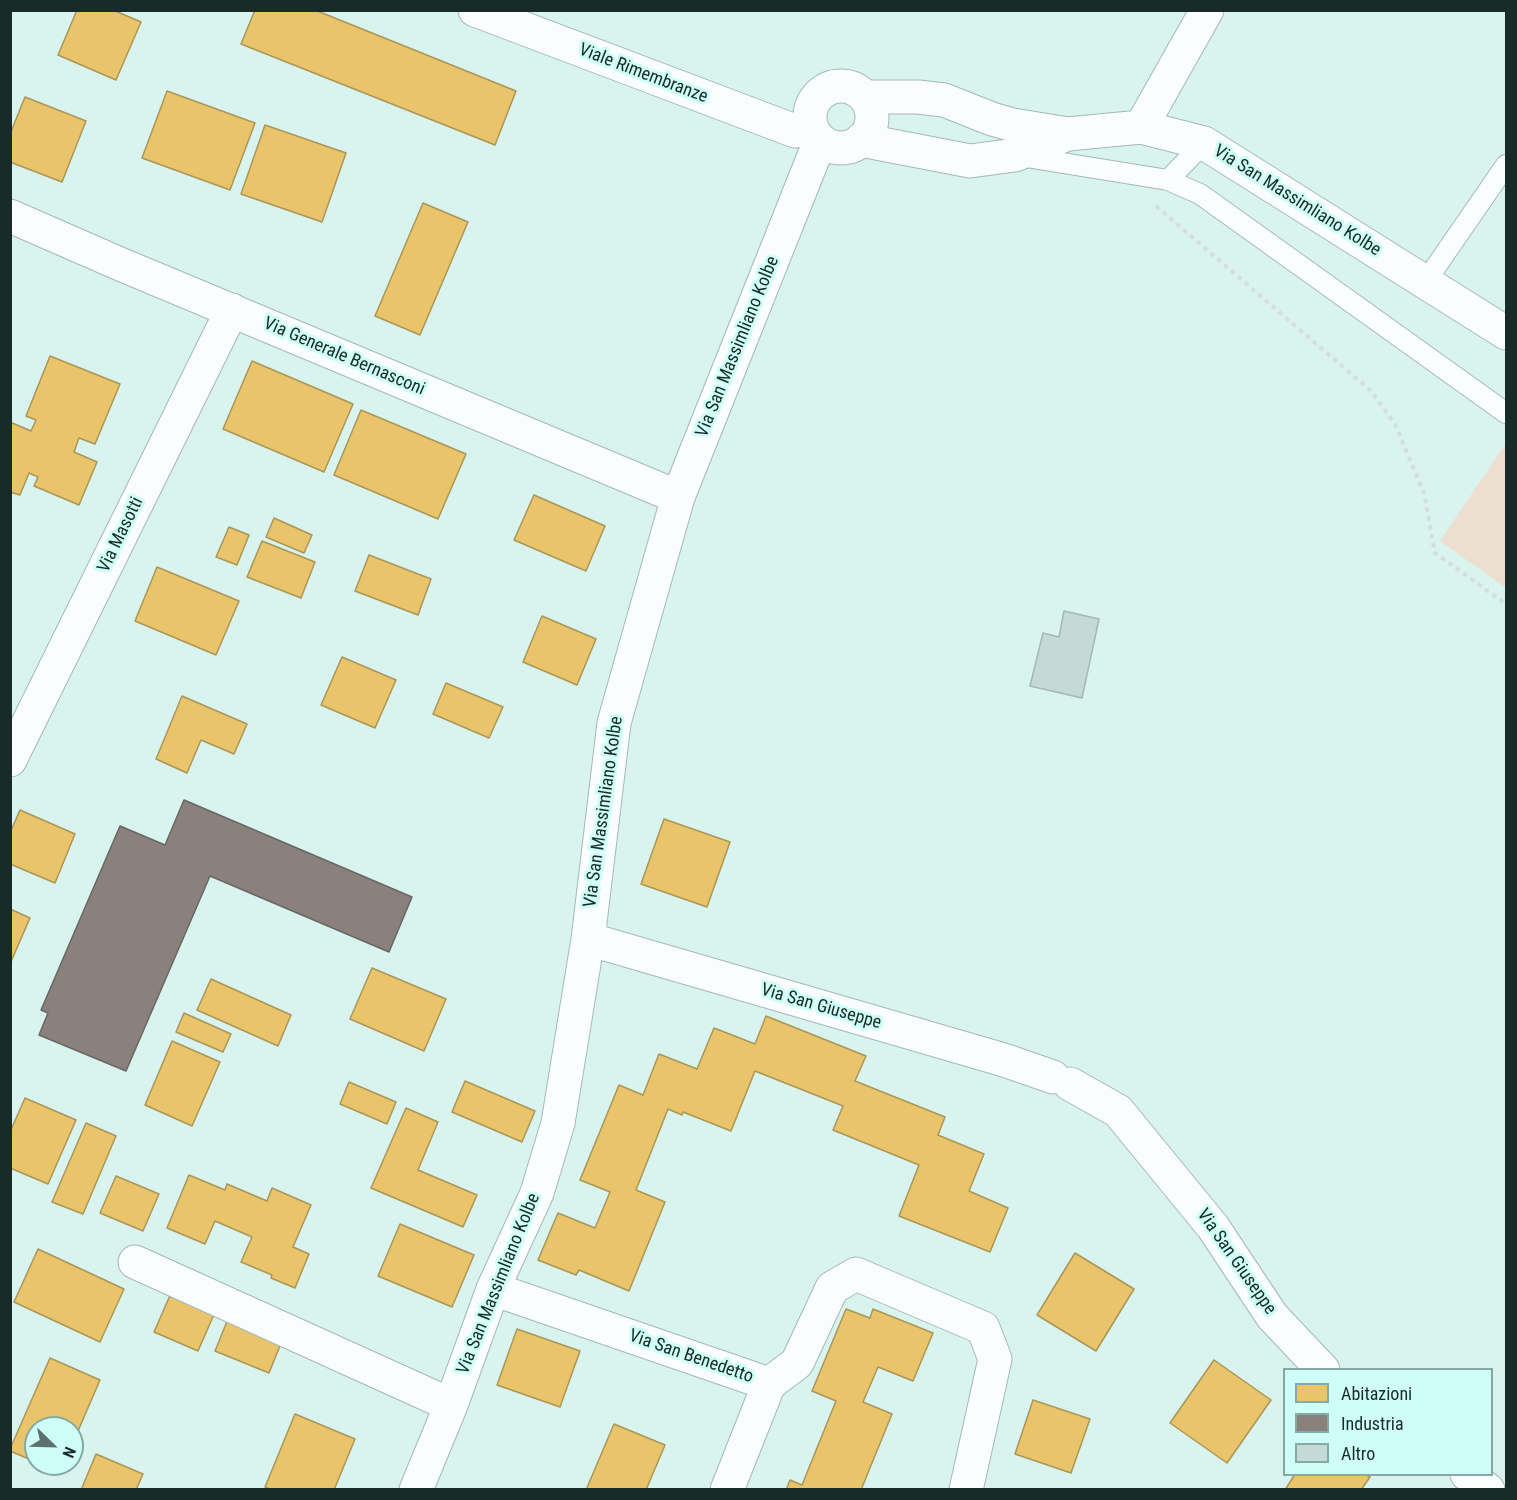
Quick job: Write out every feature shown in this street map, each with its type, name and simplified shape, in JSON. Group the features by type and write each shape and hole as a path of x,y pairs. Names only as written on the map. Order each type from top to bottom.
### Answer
{"street":[{"name":"Viale Rimembranze","path":"475,10 795,131 816,135"},
{"path":"1141,127 1207,10"},
{"path":"836,86 857,90 865,98 870,106 872,117 870,127 861,140 848,147 838,148 828,146 816,135 810,124 809,114 818,95 836,86"},
{"name":"Via San Massimliano Kolbe","path":"865,98 918,96 944,100 992,119 1068,134 1141,127 1204,143 1506,333"},
{"name":"Via San Massimliano Kolbe","path":"861,140 970,161 1015,155 1068,134"},
{"name":"Via San Massimliano Kolbe","path":"416,1490 451,1405 493,1289 537,1193 558,1124 588,939 614,723 678,497 816,135"},
{"name":"Via Generale Bernasconi","path":"10,216 678,497"},
{"name":"Via Masotti","path":"10,760 232,310"},
{"name":"Via San Giuseppe","path":"588,939 1004,1060 1062,1081 1118,1111 1213,1227 1272,1316 1321,1368"},
{"path":"135,1262 451,1405"},
{"name":"Via San Benedetto","path":"493,1289 769,1384 797,1363 832,1288 856,1274 983,1328 995,1359 966,1490"},
{"path":"727,1490 769,1384"},
{"path":"1470,1476 1488,1490"}],"lane":[{"path":"1168,180 1204,143"},
{"path":"1015,155 1168,180 1200,194 1506,413"},
{"path":"1426,281 1506,165"}],"path":[{"path":"1168,180 1156,206 1371,391 1395,424 1424,493 1435,553 1506,604"}],"shaded area":[{"path":"1506,443 1506,588 1440,541"}],"building: Abitazioni":[{"path":"77,10 113,10 141,22 116,80 58,55"},
{"path":"255,10 315,10 516,91 495,145 241,44"},
{"path":"167,91 255,123 230,190 142,158"},
{"path":"25,97 86,121 62,182 10,162 10,134"},
{"path":"265,125 346,153 322,222 241,194"},
{"path":"423,203 468,222 420,335 375,316"},
{"path":"50,356 120,384 95,444 79,438 74,452 97,462 79,505 34,486 38,477 29,473 20,495 10,492 10,422 31,431 36,420 26,416"},
{"path":"252,361 353,404 324,472 223,429"},
{"path":"361,410 466,454 438,519 334,475"},
{"path":"534,495 605,526 586,571 514,540"},
{"path":"274,518 312,535 304,553 266,537"},
{"path":"229,527 249,535 237,565 216,557"},
{"path":"262,541 315,562 301,598 247,577"},
{"path":"369,555 431,579 418,615 355,591"},
{"path":"157,567 239,601 216,655 135,621"},
{"path":"542,616 596,639 577,685 523,662"},
{"path":"342,657 396,680 375,728 321,705"},
{"path":"446,683 503,707 489,738 433,714"},
{"path":"182,696 247,724 234,754 201,740 187,773 156,759"},
{"path":"20,810 75,834 55,883 10,864 10,833"},
{"path":"664,819 730,842 707,907 641,884"},
{"path":"10,909 30,918 10,964"},
{"path":"372,968 446,999 424,1051 350,1019"},
{"path":"211,979 291,1015 278,1046 197,1010"},
{"path":"184,1013 231,1034 223,1052 176,1032"},
{"path":"766,1016 866,1056 855,1081 945,1117 938,1135 984,1154 969,1191 1008,1208 990,1252 899,1216 919,1165 833,1130 843,1106 755,1071 731,1131 683,1112 682,1115 668,1109 636,1190 665,1202 629,1291 579,1270 576,1275 538,1260 558,1213 595,1228 610,1192 580,1180 619,1085 643,1095 659,1054 697,1069 714,1028 755,1044"},
{"path":"172,1041 220,1062 192,1126 145,1105"},
{"path":"465,1081 535,1111 522,1142 452,1112"},
{"path":"349,1082 396,1102 387,1124 340,1104"},
{"path":"25,1098 76,1120 48,1184 10,1168 10,1132"},
{"path":"406,1108 438,1122 418,1170 477,1195 463,1227 371,1188"},
{"path":"86,1123 116,1136 83,1214 52,1202"},
{"path":"189,1175 225,1190 227,1184 267,1201 272,1188 311,1205 293,1247 309,1254 295,1288 241,1262 252,1237 215,1221 205,1244 167,1228"},
{"path":"116,1176 159,1194 143,1231 100,1213"},
{"path":"400,1224 474,1255 452,1307 378,1276"},
{"path":"38,1249 124,1289 100,1342 14,1302"},
{"path":"1075,1253 1134,1289 1096,1351 1037,1315"},
{"path":"175,1284 219,1303 198,1351 154,1332"},
{"path":"232,1309 286,1331 269,1373 215,1351"},
{"path":"846,1309 870,1318 873,1309 933,1333 913,1381 878,1367 863,1402 892,1414 861,1490 786,1490 790,1480 802,1485 836,1401 812,1391"},
{"path":"517,1329 580,1351 560,1407 497,1385"},
{"path":"50,1358 100,1380 84,1417 25,1416"},
{"path":"1214,1360 1271,1400 1227,1463 1170,1423"},
{"path":"1033,1400 1090,1419 1071,1473 1015,1454"},
{"path":"295,1414 355,1439 334,1490 272,1490 265,1487"},
{"path":"24,1417 24,1457 10,1449"},
{"path":"614,1424 665,1445 646,1490 586,1490"},
{"path":"96,1454 143,1474 136,1490 81,1490"},
{"path":"1294,1476 1370,1477 1361,1490 1285,1490"}],"building: Industria":[{"path":"184,800 412,897 389,952 210,876 126,1071 39,1035 48,1013 41,1010 120,826 165,845"}],"building: Altro":[{"path":"1064,611 1099,619 1082,698 1030,686 1043,633 1059,637"}]}
